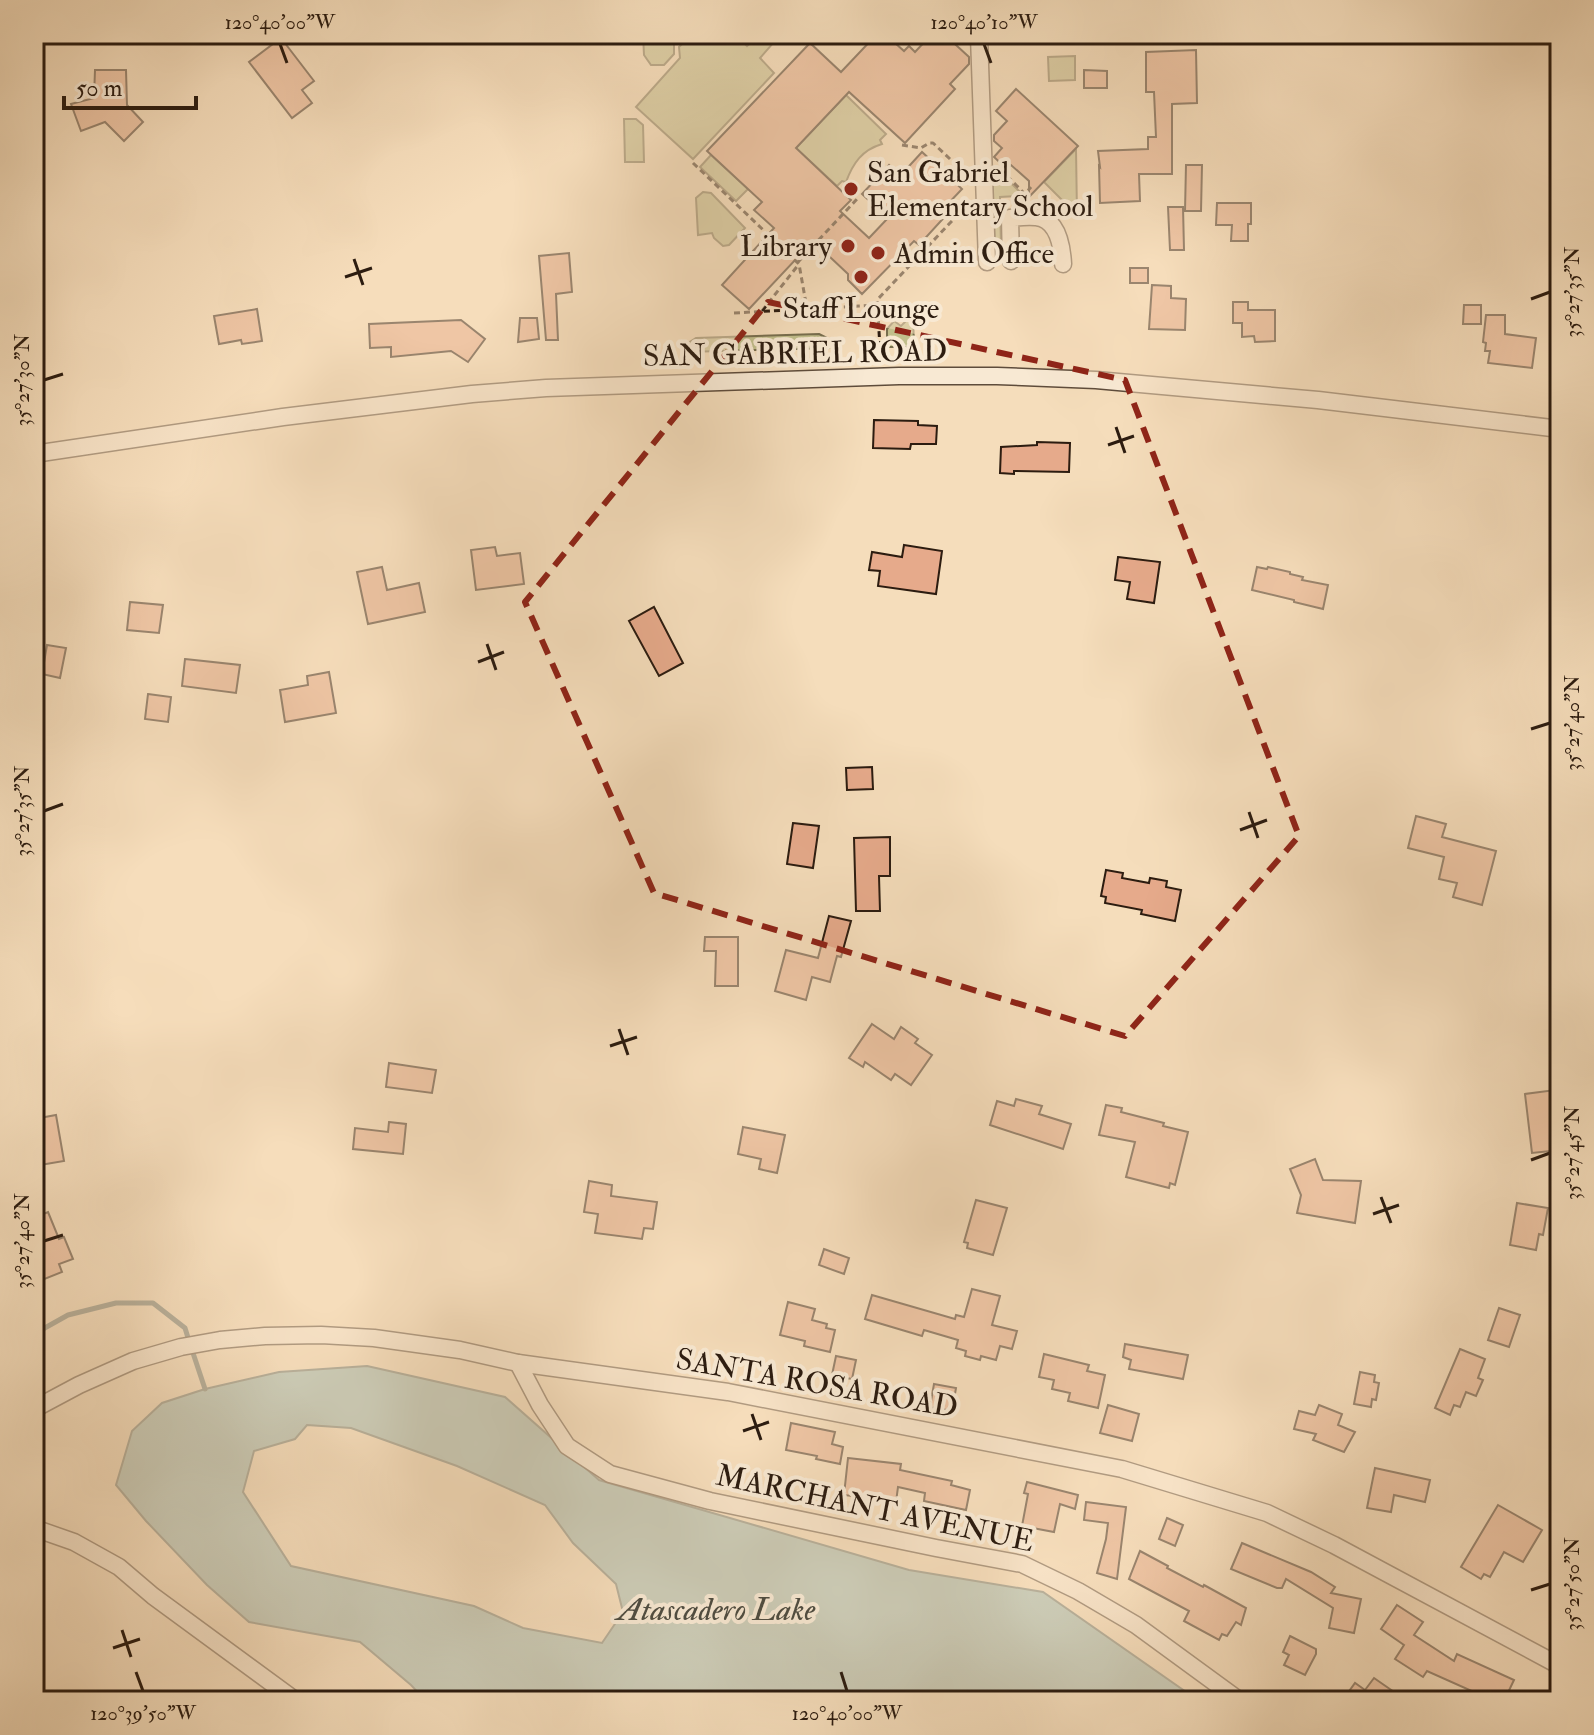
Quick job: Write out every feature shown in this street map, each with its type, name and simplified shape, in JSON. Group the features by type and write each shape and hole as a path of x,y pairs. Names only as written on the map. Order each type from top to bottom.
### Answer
{"street":[{"path":"979,36 987,262"},
{"path":"1011,261 1010,218 1034,216 1045,219 1053,226 1059,237 1063,264"},
{"name":"SAN GABRIEL ROAD","path":"34,454 283,417 472,394 574,387 899,376 1096,380 1318,400 1560,429"},
{"name":"SANTA ROSA ROAD","path":"34,1409 133,1361 181,1347 265,1336 374,1338 460,1350 518,1363 728,1392 1122,1469 1267,1513 1334,1545 1560,1666"},
{"name":"MARCHANT AVENUE","path":"518,1363 540,1405 567,1446 610,1474 710,1501 1022,1564 1078,1591 1136,1625 1240,1701"},
{"path":"34,1528 74,1542 119,1567 153,1596 296,1701"}],"path":[{"path":"902,145 921,148 933,143 975,183"},
{"path":"693,163 798,263 807,309"},
{"path":"993,170 1002,169 1025,194"},
{"path":"1025,200 1025,194 1031,187"},
{"path":"880,347 877,300 975,196"},
{"path":"762,311 798,263 858,198"},
{"path":"734,313 878,305"}],"highlighted area":[{"path":"768,302 1125,380 1299,836 1125,1036 654,893 525,602"}],"shaded area":[{"path":"643,34 677,34 671,41 674,43 674,54 664,65 651,65 644,55"},
{"path":"692,34 735,34 747,46 760,34 781,34 760,58 774,73 693,159 636,107 680,58 679,47"},
{"path":"1057,34 1220,34 1074,41"},
{"path":"1075,56 1075,80 1049,81 1048,57"},
{"path":"846,95 886,134 880,140 882,144 864,154 855,163 846,182 842,181 837,186 796,148"},
{"path":"624,119 636,119 643,125 644,162 625,162"},
{"path":"1076,149 1077,215 1044,182"},
{"path":"711,155 748,189 736,201 700,167"},
{"path":"1002,174 1021,193 1000,197 1001,249 997,250 992,184"},
{"path":"703,192 711,193 745,228 729,245 723,246 712,233 698,235 696,198"},
{"path":"913,314 914,347 887,347 887,329 894,321 901,326"},
{"path":"819,334 827,338 829,348 687,352 688,343 696,338"}],"water":[{"name":"Atascadero Lake","path":"367,1366 505,1397 599,1480 909,1570 1043,1592 1199,1701 426,1701 360,1642 249,1622 207,1585 116,1485 132,1431 162,1403 205,1389 279,1372","holes":["307,1425 351,1428 457,1466 545,1505 573,1543 616,1584 623,1612 602,1643 523,1628 474,1606 291,1566 243,1492 254,1451 295,1439"]}],"building":[{"path":"877,34 885,34 904,51 909,46 915,52 932,34 944,34 969,57 969,64 950,84 955,89 905,143 849,92 796,148 851,200 840,211 869,238 888,218 862,194 889,165 900,176 922,152 962,189 945,207 950,211 919,245 914,241 862,294 848,280 848,274 813,241 749,309 722,285 774,228 754,210 762,202 707,151 810,43 841,72"},
{"path":"281,38 314,81 302,90 312,103 292,118 249,62"},
{"path":"1196,50 1197,103 1172,104 1172,174 1139,174 1140,201 1100,203 1098,151 1148,149 1148,137 1156,137 1154,92 1146,92 1146,52"},
{"path":"95,70 126,70 127,105 143,122 124,141 105,122 81,131 71,104 94,98"},
{"path":"1084,70 1107,71 1107,88 1084,88"},
{"path":"1016,89 1078,146 1029,197 1029,181 1011,165 1007,169 994,157 1002,148 994,141 994,135 1007,121 996,111"},
{"path":"1186,165 1202,165 1201,211 1185,211"},
{"path":"1217,203 1251,203 1248,241 1231,241 1232,225 1216,225"},
{"path":"1168,207 1183,207 1184,250 1170,250"},
{"path":"569,253 572,292 556,294 558,340 546,340 539,256"},
{"path":"1130,268 1148,268 1148,283 1130,283"},
{"path":"1152,285 1171,286 1171,298 1186,299 1185,330 1149,329"},
{"path":"1233,302 1248,302 1248,310 1275,310 1275,341 1255,342 1254,336 1242,337 1242,323 1233,323"},
{"path":"1464,305 1481,305 1481,324 1463,324"},
{"path":"257,309 262,341 242,344 241,340 219,344 214,316"},
{"path":"1486,315 1505,315 1505,334 1536,338 1532,368 1488,363 1490,351 1485,351 1486,343 1483,342"},
{"path":"520,318 537,318 539,339 518,342"},
{"path":"461,320 485,339 468,362 451,351 391,357 391,347 370,348 369,324"},
{"path":"874,420 918,421 918,425 937,426 936,444 911,444 910,449 873,448"},
{"path":"1037,442 1070,443 1069,472 1000,473 1001,447 1037,445"},
{"path":"904,545 942,551 936,594 878,586 880,571 869,570 872,552 902,557"},
{"path":"495,547 497,556 520,553 524,584 476,590 471,550"},
{"path":"1118,557 1160,562 1154,603 1127,599 1130,582 1115,580"},
{"path":"382,567 387,590 419,583 425,612 368,624 357,572"},
{"path":"1257,567 1290,572 1303,577 1302,580 1328,585 1323,609 1252,590"},
{"path":"130,602 163,605 159,633 127,630"},
{"path":"654,607 683,663 659,676 629,621"},
{"path":"47,645 66,648 60,678 42,674"},
{"path":"185,659 240,665 236,693 182,686"},
{"path":"329,672 336,713 285,722 280,690 308,685 307,676"},
{"path":"148,694 171,697 168,722 145,719"},
{"path":"872,767 873,789 847,790 846,768"},
{"path":"1416,816 1446,824 1442,837 1496,851 1482,905 1453,897 1457,883 1439,879 1444,857 1408,848"},
{"path":"793,823 819,826 813,868 787,864"},
{"path":"890,837 890,876 879,876 880,911 856,911 854,838"},
{"path":"1106,870 1123,873 1122,878 1149,883 1150,878 1167,881 1166,887 1181,890 1175,921 1141,914 1142,910 1105,903 1106,897 1101,896"},
{"path":"829,916 851,921 830,982 812,977 806,1000 775,991 786,950 818,958"},
{"path":"705,937 738,937 738,986 715,986 716,951 704,951"},
{"path":"872,1024 894,1039 901,1027 918,1039 915,1043 932,1055 911,1085 895,1074 891,1080 865,1062 863,1067 849,1058"},
{"path":"389,1063 436,1070 432,1093 386,1087"},
{"path":"1555,1090 1560,1113 1560,1150 1532,1153 1525,1094"},
{"path":"1016,1099 1042,1106 1039,1114 1071,1124 1063,1149 990,1125 997,1101 1014,1106"},
{"path":"1106,1105 1188,1132 1175,1185 1170,1183 1169,1188 1126,1177 1135,1142 1099,1135"},
{"path":"56,1115 64,1161 34,1166 34,1119"},
{"path":"389,1122 406,1124 403,1154 353,1149 355,1128 388,1132"},
{"path":"743,1127 785,1135 777,1173 759,1169 761,1159 738,1154"},
{"path":"1315,1159 1323,1180 1361,1181 1355,1223 1297,1213 1301,1195 1290,1169"},
{"path":"589,1181 612,1185 611,1196 657,1202 653,1229 644,1228 642,1239 595,1233 598,1214 584,1212"},
{"path":"976,1200 1007,1208 993,1255 967,1248 968,1243 964,1242"},
{"path":"1517,1203 1548,1208 1543,1235 1539,1234 1536,1250 1510,1245"},
{"path":"48,1212 59,1239 64,1237 73,1259 59,1264 62,1272 37,1282 34,1273 34,1218"},
{"path":"824,1249 849,1258 844,1274 819,1265"},
{"path":"972,1289 1000,1296 992,1325 1017,1331 1012,1349 1000,1346 996,1360 965,1356 966,1351 956,1348 958,1340 924,1330 922,1336 865,1319 872,1295 955,1319 956,1315 964,1317"},
{"path":"788,1302 815,1309 812,1320 835,1330 830,1352 804,1346 805,1341 780,1335"},
{"path":"1499,1308 1520,1315 1509,1347 1488,1340"},
{"path":"1125,1344 1188,1355 1183,1379 1129,1369 1131,1360 1123,1357"},
{"path":"1460,1349 1485,1359 1478,1378 1483,1380 1476,1396 1466,1392 1460,1407 1454,1405 1450,1415 1435,1408"},
{"path":"1044,1354 1089,1365 1087,1371 1105,1375 1098,1408 1068,1401 1070,1393 1052,1389 1054,1380 1039,1377"},
{"path":"836,1356 856,1360 852,1379 832,1375"},
{"path":"1360,1372 1375,1375 1374,1382 1379,1383 1376,1400 1372,1399 1371,1407 1354,1404"},
{"path":"934,1384 956,1388 952,1411 930,1407"},
{"path":"1108,1405 1139,1414 1132,1441 1100,1433"},
{"path":"1319,1405 1342,1414 1338,1425 1355,1432 1344,1452 1313,1440 1316,1434 1294,1429 1299,1411 1315,1415"},
{"path":"791,1423 835,1432 832,1444 843,1447 840,1464 786,1450"},
{"path":"848,1458 901,1464 900,1470 952,1481 951,1485 970,1490 966,1510 924,1501 925,1493 898,1487 896,1502 844,1495"},
{"path":"1375,1468 1430,1480 1425,1502 1394,1495 1391,1512 1367,1508"},
{"path":"1027,1482 1078,1495 1075,1509 1060,1504 1054,1532 1022,1526"},
{"path":"1086,1502 1126,1507 1117,1579 1097,1573 1108,1523 1084,1520"},
{"path":"1498,1505 1542,1530 1523,1562 1504,1552 1490,1577 1484,1574 1481,1579 1461,1567"},
{"path":"1167,1518 1183,1525 1175,1546 1159,1539"},
{"path":"1242,1543 1311,1572 1335,1587 1331,1593 1361,1599 1354,1633 1329,1628 1333,1608 1286,1579 1282,1588 1277,1588 1231,1569"},
{"path":"1140,1551 1246,1608 1241,1625 1236,1622 1227,1636 1222,1634 1219,1640 1184,1621 1189,1611 1129,1579"},
{"path":"1397,1605 1423,1622 1414,1635 1454,1661 1457,1654 1514,1680 1504,1701 1494,1701 1427,1671 1423,1677 1395,1659 1404,1645 1381,1629"},
{"path":"1290,1636 1316,1649 1305,1675 1284,1665 1289,1655 1283,1652"},
{"path":"1374,1678 1407,1701 1342,1701 1355,1683 1365,1690"}],"waterway":[{"path":"34,1334 68,1315 116,1303 153,1303 185,1328 189,1341"},
{"path":"192,1350 205,1389"}],"place":[{"name":"San Gabriel Elementary School","path":"851,189"},
{"name":"Library","path":"848,246"},
{"name":"Admin Office","path":"878,253"},
{"name":"Staff Lounge","path":"861,277"}]}
